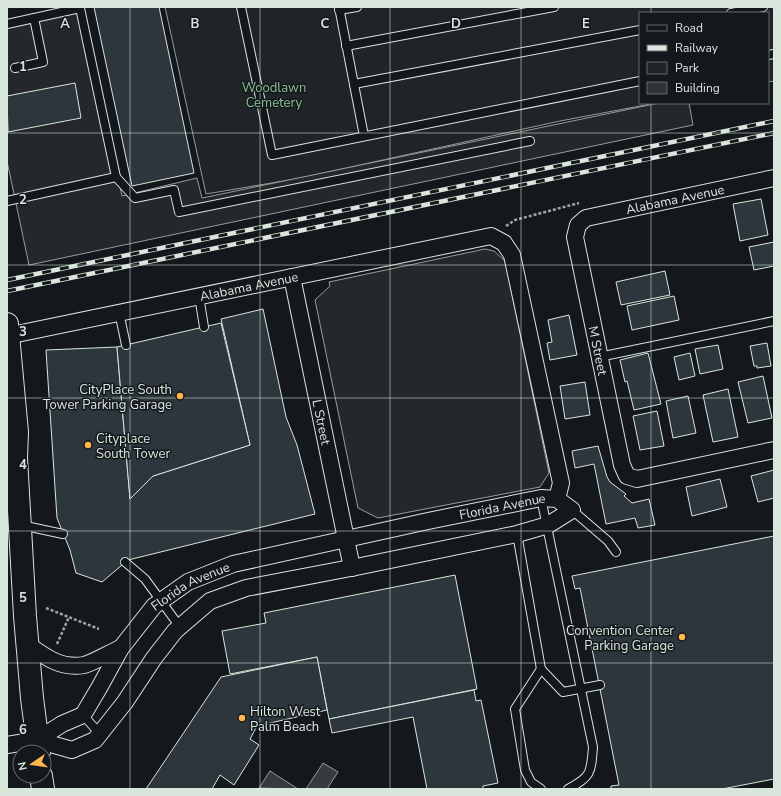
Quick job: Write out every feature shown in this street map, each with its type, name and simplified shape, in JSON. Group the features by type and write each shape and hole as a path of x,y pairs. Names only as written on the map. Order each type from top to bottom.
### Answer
{"main road":[{"path":"8,332 17,432 12,459 20,524 27,644 38,744"}],"street":[{"name":"Alabama Avenue","path":"578,225 586,218 774,178"},
{"name":"M Street","path":"578,225 575,237 622,465 627,476 637,478 774,450"},
{"name":"Alabama Avenue","path":"8,332 120,312 490,236"},
{"path":"490,236 504,243 512,255 561,483 549,498"},
{"name":"L Street","path":"292,277 352,568"},
{"name":"Florida Avenue","path":"52,748 72,750 95,740 125,702 154,658 175,631 210,601 246,588 517,534 548,526 572,510 549,498 428,521 233,564 188,582 154,606 120,648 83,715"},
{"path":"27,644 47,659 66,666 85,665 120,648"},
{"path":"40,744 62,724 83,715"}],"lane":[{"path":"241,7 272,155 639,81"},
{"path":"357,7 339,9 364,136"},
{"path":"346,46 554,7"},
{"path":"736,12 763,7"},
{"path":"7,24 80,8 116,177 135,198 174,190 179,212 530,141"},
{"path":"15,68 43,62 34,18"},
{"path":"354,84 639,30"},
{"path":"7,201 116,177"},
{"path":"199,296 204,327"},
{"path":"120,312 126,345"},
{"path":"599,357 774,321"},
{"path":"549,498 548,526 560,592 593,747 592,764 589,775 568,789"},
{"path":"572,510 608,541 616,552"},
{"path":"20,524 63,534"},
{"path":"517,534 542,669 563,692 600,685"},
{"path":"126,562 145,579 180,627"},
{"path":"541,789 531,782 525,770 515,709 542,669"},
{"path":"83,715 100,734"}],"path":[{"path":"490,236 515,220 578,202 612,212"},
{"path":"46,608 99,629"},
{"path":"56,648 69,617"}],"green space":[{"name":"Woodlawn Cemetery","path":"165,7 774,7 774,81 769,82 769,12 639,12 639,104 651,104 560,121 301,178 206,194"}],"shaded area":[{"path":"80,8 122,196 197,178 202,198 654,104 689,104 693,125 29,265 7,161 7,20"},
{"path":"485,249 494,251 505,261 549,473 540,487 378,518 358,508 315,300 330,286 329,282"},
{"path":"323,763 338,772 327,789 306,789"},
{"path":"270,771 298,789 259,788"}],"building":[{"path":"94,7 159,7 194,173 132,186"},
{"path":"75,83 81,118 8,132 7,96"},
{"path":"761,199 768,235 740,241 733,204"},
{"path":"774,242 774,266 754,270 749,247"},
{"path":"665,271 670,295 621,305 616,282"},
{"path":"674,296 679,320 632,330 627,306"},
{"name":"Cityplace South Tower","path":"263,309 286,417 297,445 315,514 128,560 102,582 76,573 70,550 57,518 46,350 117,347 130,499 153,476 250,445 221,319"},
{"path":"569,315 577,355 550,360 547,343 552,342 548,320"},
{"name":"CityPlace South Tower Parking Garage","path":"221,323 250,445 153,476 130,499 117,347"},
{"path":"767,343 771,366 757,368 757,366 754,366 750,346"},
{"path":"718,345 723,369 700,374 695,349"},
{"path":"648,353 661,404 634,410 620,360"},
{"path":"690,353 695,376 679,380 674,357"},
{"path":"763,376 772,418 748,423 738,382"},
{"path":"585,382 590,415 565,419 560,386"},
{"path":"728,389 738,437 713,442 703,395"},
{"path":"688,396 696,433 673,438 666,401"},
{"path":"657,411 664,446 640,450 633,416"},
{"path":"598,446 607,477 610,482 626,494 624,496 632,503 649,499 655,525 638,528 635,518 606,524 594,464 575,468 572,451"},
{"path":"774,470 774,498 758,502 751,476"},
{"path":"720,479 727,507 692,516 686,487"},
{"name":"Convention Center Parking Garage","path":"774,536 774,779 722,789 611,789 611,786 619,785 580,588 575,589 572,576"},
{"path":"455,575 477,689 329,719 317,657 230,674 222,631 266,623 264,613"},
{"name":"Hilton West Palm Beach","path":"317,657 327,710 257,726 250,739 259,745 234,785 220,775 212,789 146,789 221,677"},
{"path":"474,690 476,701 481,700 498,783 483,786 483,789 427,789 413,717 332,733 329,719"}],"railway":[{"path":"7,280 774,121"},
{"path":"7,291 774,133"}],"place":[{"name":"CityPlace South Tower Parking Garage","path":"180,396"},
{"name":"Cityplace South Tower","path":"88,445"},
{"name":"Convention Center Parking Garage","path":"682,637"},
{"name":"Hilton West Palm Beach","path":"242,718"}]}
